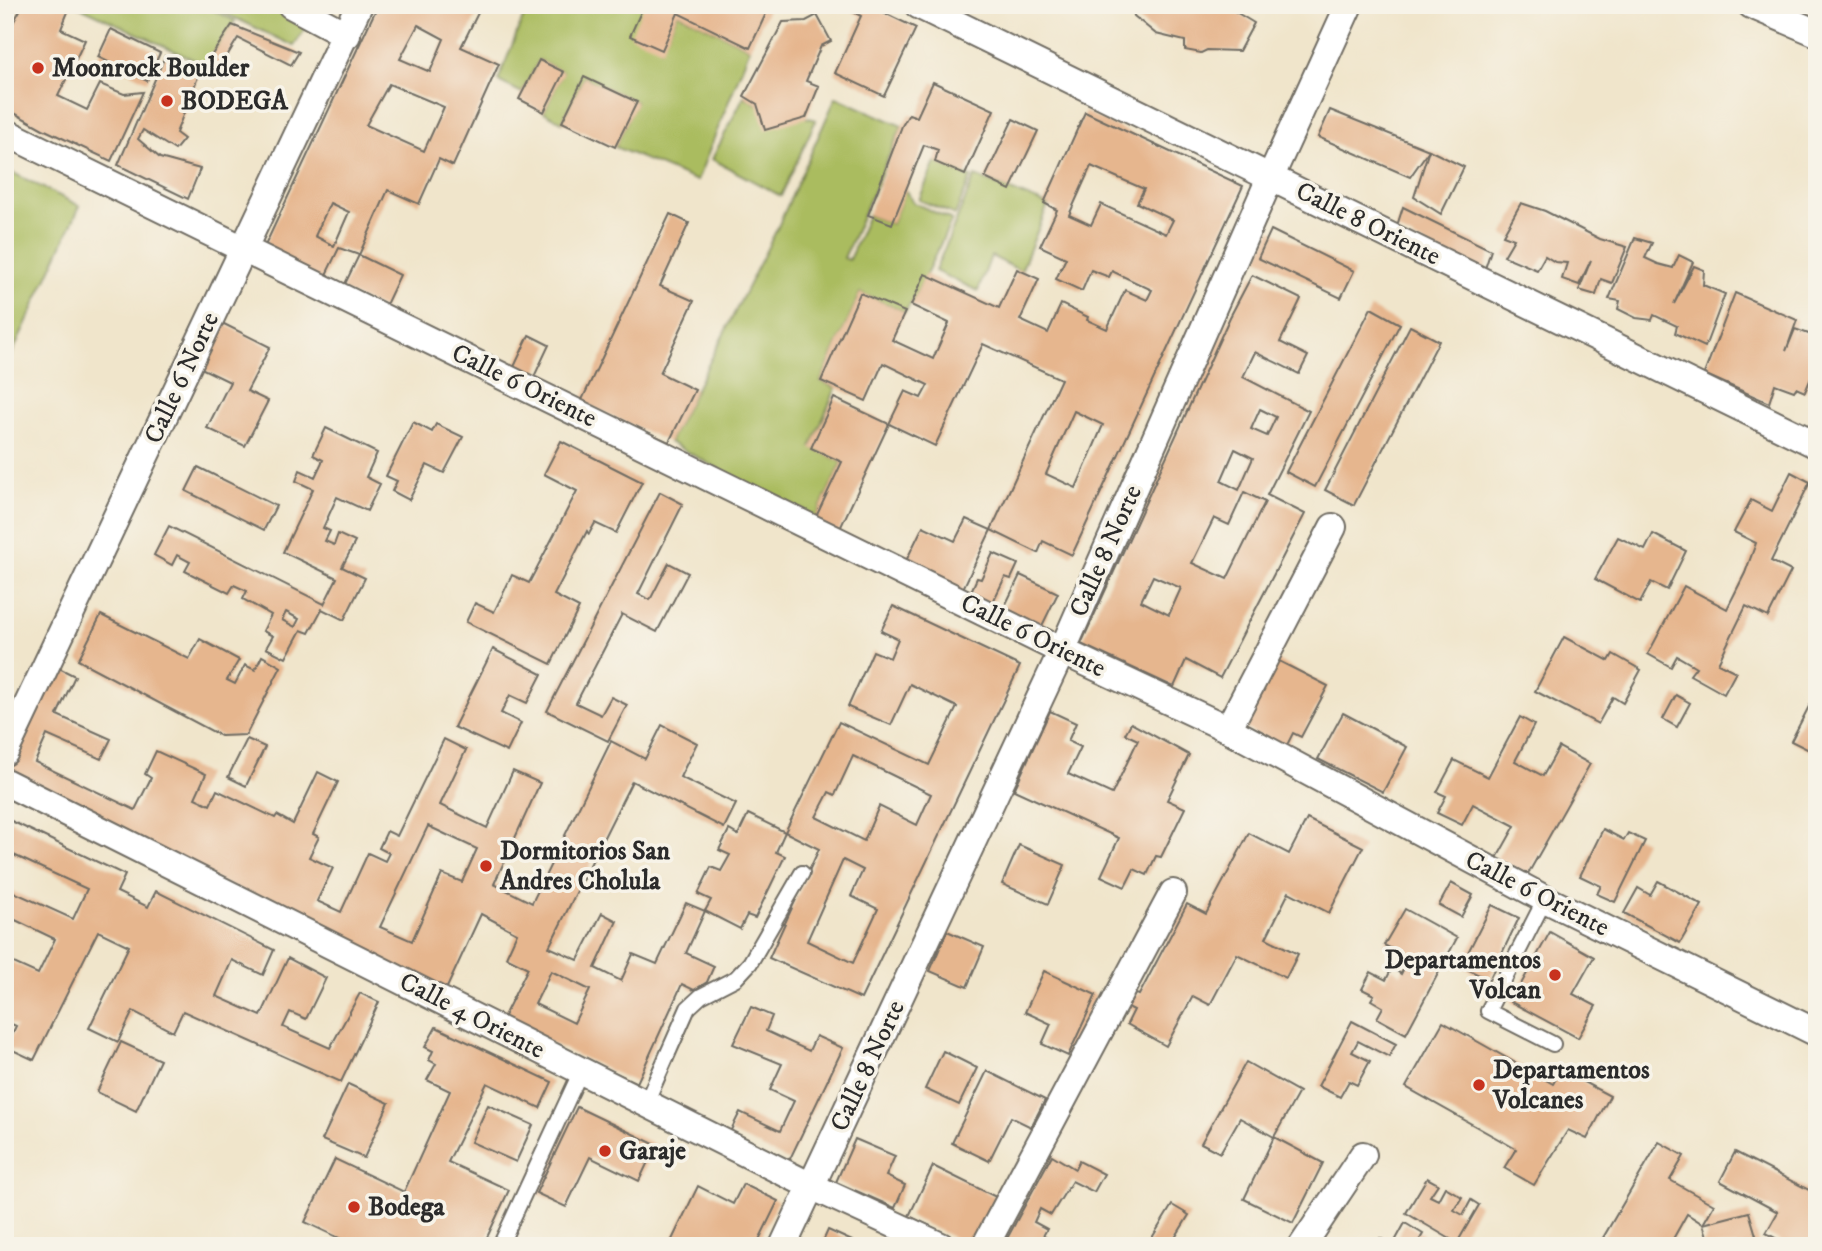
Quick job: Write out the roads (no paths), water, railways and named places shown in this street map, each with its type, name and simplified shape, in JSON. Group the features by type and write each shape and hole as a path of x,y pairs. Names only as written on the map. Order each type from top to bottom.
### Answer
{"street":[{"path":"292,5 346,35"},
{"name":"Calle 6 Norte","path":"5,752 359,5"},
{"name":"Calle 8 Oriente","path":"918,5 958,14 1271,176 1817,444"},
{"name":"Calle 8 Norte","path":"783,1246 1062,651 1349,5"},
{"path":"1751,5 1817,33"},
{"name":"Calle 6 Oriente","path":"5,132 1062,651 1228,729 1545,900 1817,1033"},
{"path":"1228,729 1333,527"},
{"name":"Calle 4 Oriente","path":"5,782 811,1186 941,1246"},
{"path":"985,1246 1173,893"},
{"path":"1301,1246 1363,1155"}],"lane":[{"path":"646,1103 688,1008 701,996 736,978 750,963 802,873"},
{"path":"1545,900 1488,1011 1553,1044"},
{"path":"500,1246 582,1071"}],"place":[{"name":"Moonrock Boulder","path":"38,68"},
{"name":"BODEGA","path":"167,101"},
{"name":"Dormitorios San Andres Cholula","path":"486,866"},
{"name":"Departamentos Volcan","path":"1555,975"},
{"name":"Departamentos Volcanes","path":"1479,1085"},
{"name":"Garaje","path":"605,1151"},
{"name":"Bodega","path":"354,1207"}]}
